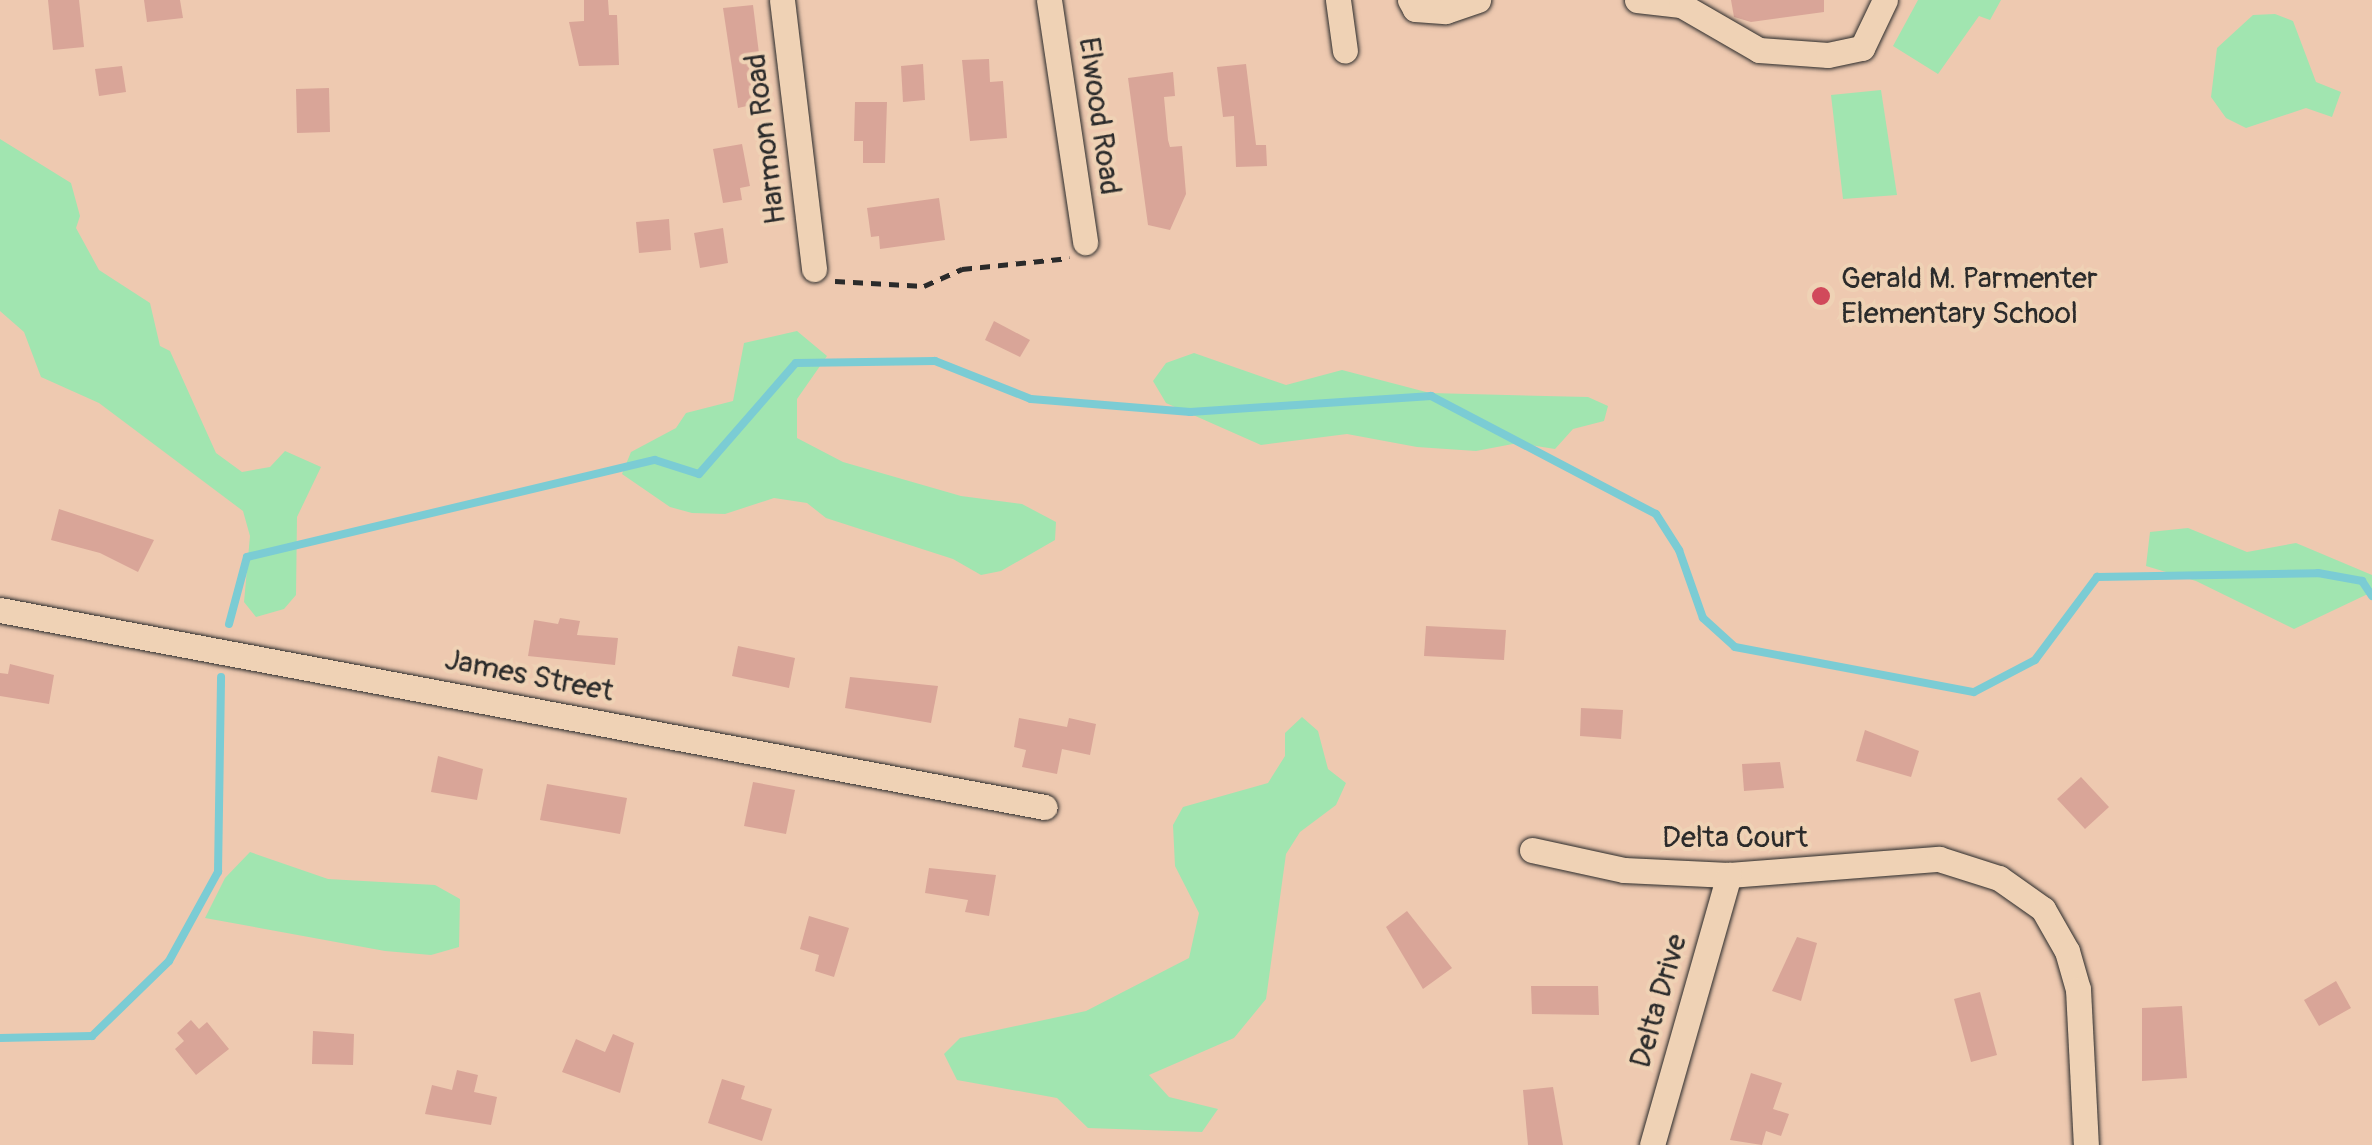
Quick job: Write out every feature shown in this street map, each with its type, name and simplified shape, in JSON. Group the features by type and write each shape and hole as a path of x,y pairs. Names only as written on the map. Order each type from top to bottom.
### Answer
{"street":[{"name":"Harmon Road","path":"782,0 814,270"},
{"name":"Elwood Road","path":"1049,0 1085,242"},
{"path":"1338,0 1345,51"},
{"path":"1410,0 1415,9 1446,11 1478,0"},
{"path":"1637,0 1681,5 1759,50 1828,55 1862,48 1885,0"},
{"name":"James Street","path":"0,610 1045,807"},
{"name":"Delta Court","path":"1532,850 1624,870 1729,875 1939,859 1999,878 2043,910 2067,951 2078,988 2086,1145"},
{"name":"Delta Drive","path":"1652,1145 1729,875"}],"path":[{"path":"814,270 832,280 924,286 962,270 1059,262 1085,242"}],"green space":[{"path":"1918,0 2001,0 1990,20 1979,16 1938,74 1893,46"},
{"path":"2275,14 2293,21 2316,82 2341,92 2332,117 2306,108 2246,128 2226,118 2211,97 2217,48 2253,15"},
{"path":"1881,90 1897,195 1843,199 1831,95"},
{"path":"0,139 71,183 80,216 76,228 99,270 150,303 160,346 170,351 216,453 242,472 270,467 285,451 321,467 297,517 296,595 284,609 256,617 244,602 250,536 243,511 99,403 41,377 24,332 0,311"},
{"path":"797,331 827,356 797,399 797,438 843,462 961,496 1022,504 1056,522 1055,540 1001,571 981,575 953,559 826,518 807,503 774,498 725,514 692,513 670,507 622,474 631,452 676,428 686,413 733,401 744,343"},
{"path":"1194,353 1286,385 1342,370 1430,393 1588,397 1608,406 1604,421 1573,429 1555,449 1518,443 1476,451 1417,447 1347,434 1261,445 1166,403 1153,381 1166,363"},
{"path":"2188,528 2247,552 2296,543 2372,575 2372,592 2294,629 2196,581 2146,566 2150,532"},
{"path":"1302,717 1318,731 1328,769 1346,783 1336,805 1300,832 1286,854 1266,999 1234,1038 1149,1075 1169,1097 1218,1109 1202,1132 1088,1128 1057,1098 957,1080 944,1054 960,1038 1086,1011 1189,958 1199,913 1175,866 1173,825 1183,807 1268,783 1285,756 1285,733"},
{"path":"250,852 328,879 435,885 460,899 459,947 431,955 385,951 205,918 225,878"}],"building":[{"path":"48,0 79,0 84,47 53,50"},
{"path":"144,0 180,0 183,18 147,22"},
{"path":"584,0 608,0 609,15 617,15 619,65 579,66 569,22 584,21"},
{"path":"1731,0 1824,0 1824,12 1751,22 1734,17"},
{"path":"753,5 765,102 738,108 723,8"},
{"path":"989,59 990,82 1003,81 1007,138 970,141 962,60"},
{"path":"923,64 925,100 903,102 901,66"},
{"path":"1246,64 1256,145 1266,145 1267,166 1236,167 1234,116 1223,117 1217,67"},
{"path":"122,66 126,92 99,96 95,69"},
{"path":"1173,72 1175,96 1164,97 1168,140 1170,147 1182,146 1186,194 1170,230 1148,225 1128,78"},
{"path":"329,88 330,132 297,133 296,89"},
{"path":"855,102 887,102 885,163 863,163 863,141 854,141"},
{"path":"742,144 750,186 740,188 742,200 723,203 713,149"},
{"path":"939,198 945,240 880,249 879,236 871,237 867,208"},
{"path":"669,219 671,250 639,253 636,222"},
{"path":"723,228 728,263 700,268 694,233"},
{"path":"994,321 1030,340 1020,357 985,340"},
{"path":"59,509 154,540 138,572 100,553 51,540"},
{"path":"560,618 580,621 577,635 618,638 615,665 528,656 534,620 558,624"},
{"path":"1426,626 1506,630 1504,660 1424,656"},
{"path":"738,646 795,658 789,688 732,676"},
{"path":"10,664 54,675 49,704 0,696 0,673 8,674"},
{"path":"850,677 938,686 931,723 845,708"},
{"path":"1581,708 1623,710 1621,739 1580,736"},
{"path":"1019,718 1067,727 1069,718 1096,724 1090,755 1062,749 1057,774 1022,767 1026,750 1014,747"},
{"path":"1865,730 1919,751 1911,777 1856,761"},
{"path":"438,756 483,769 477,800 431,792"},
{"path":"1780,762 1784,788 1744,791 1742,764"},
{"path":"2081,777 2109,807 2085,829 2057,799"},
{"path":"753,782 795,790 786,834 744,826"},
{"path":"547,784 627,798 620,834 540,820"},
{"path":"929,868 996,875 989,916 965,912 968,900 925,893"},
{"path":"1407,911 1452,968 1423,989 1386,927"},
{"path":"809,916 849,928 834,977 815,971 819,955 800,949"},
{"path":"1797,937 1817,943 1801,1001 1772,991"},
{"path":"2336,981 2351,1008 2319,1026 2304,1000"},
{"path":"1531,986 1598,986 1599,1015 1532,1014"},
{"path":"1980,992 1997,1055 1971,1062 1954,999"},
{"path":"2182,1006 2187,1078 2142,1081 2142,1008"},
{"path":"191,1020 199,1029 207,1022 229,1049 196,1075 175,1049 184,1041 177,1033"},
{"path":"313,1031 354,1034 353,1065 312,1064"},
{"path":"613,1034 634,1043 620,1093 562,1072 576,1039 605,1052"},
{"path":"457,1070 478,1075 474,1092 497,1097 491,1125 425,1114 432,1085 452,1090"},
{"path":"1751,1073 1782,1083 1773,1109 1789,1114 1781,1136 1766,1131 1762,1145 1730,1140"},
{"path":"722,1079 745,1086 741,1099 772,1109 762,1141 708,1123"},
{"path":"1553,1087 1563,1145 1528,1145 1523,1090"}],"waterway":[{"path":"229,624 247,557 655,460 699,474 796,363 935,361 1031,399 1190,412 1431,396 1656,514 1679,550 1703,618 1735,647 1974,692 2035,660 2097,577 2318,573 2362,581 2372,596"},
{"path":"0,1038 92,1036 169,961 218,872 221,677"}],"place":[{"name":"Gerald M. Parmenter Elementary School","path":"1821,296"}]}
